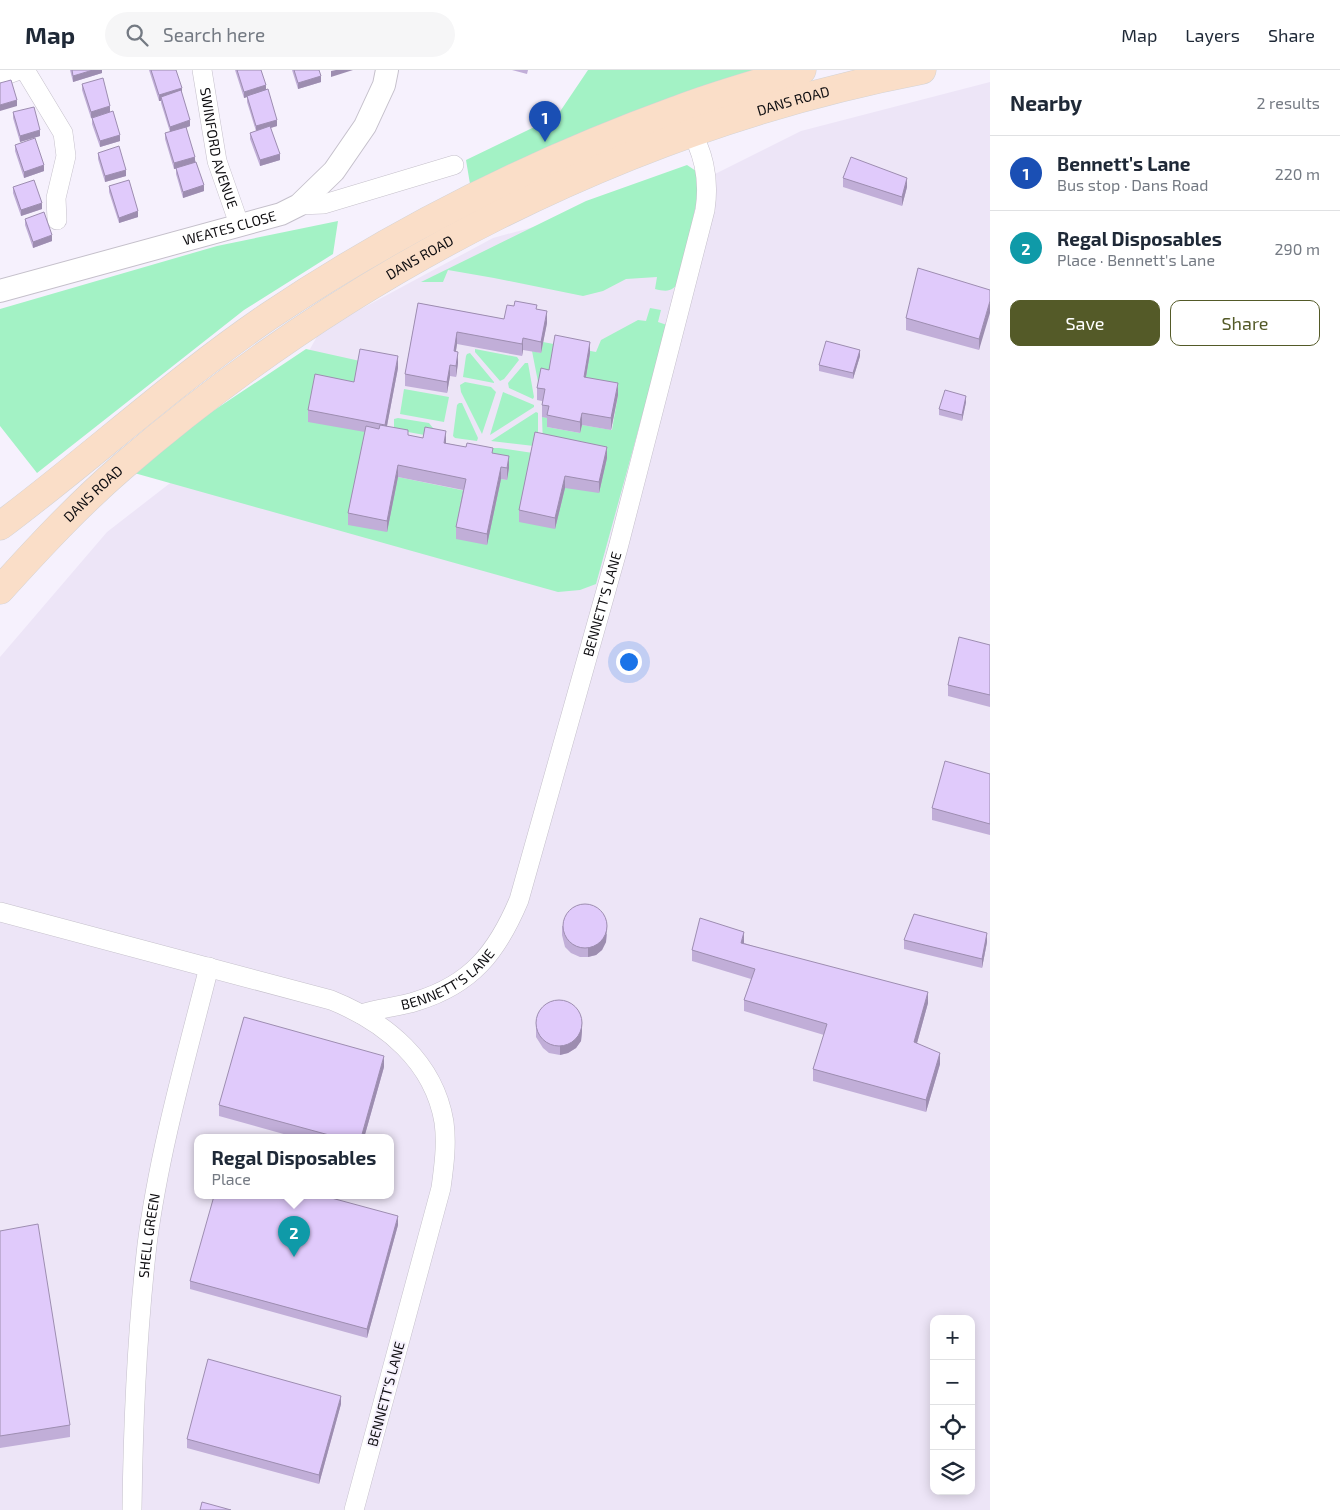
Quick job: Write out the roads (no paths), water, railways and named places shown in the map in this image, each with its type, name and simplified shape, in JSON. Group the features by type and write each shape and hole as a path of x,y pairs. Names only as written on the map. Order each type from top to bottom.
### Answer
{"main road":[{"name":"DANS ROAD","path":"0,526 215,355 337,272 402,235 506,180 604,138 679,109 802,70"},
{"name":"DANS ROAD","path":"0,590 55,530 120,469 192,409 269,351 343,302 453,239 485,222 605,168 692,133 772,106 863,81 922,70"}],"street":[{"path":"0,77 19,70"},
{"path":"25,70 63,133 66,156 56,198 57,220"},
{"name":"SWINFORD AVENUE","path":"202,70 217,161 239,224"},
{"name":"WEATES CLOSE","path":"0,290 281,214 299,205 334,171 365,126 384,84 387,70"},
{"name":"BENNETT'S LANE","path":"361,1014 415,1002 446,990 460,982 476,969 500,940 519,900 613,566 705,210 708,191 705,164 679,109"},
{"path":"299,205 324,204 454,165"},
{"name":"BENNETT'S LANE","path":"0,912 331,1000 347,1006 376,1023 403,1044 426,1072 440,1104 444,1123 445,1143 441,1188 354,1510"},
{"name":"SHELL GREEN","path":"132,1510 137,1346 148,1243 163,1156 209,967"}],"place":[{"name":"Bennett's Lane","path":"545,142"},
{"name":"Regal Disposables","path":"294,1257"}]}
